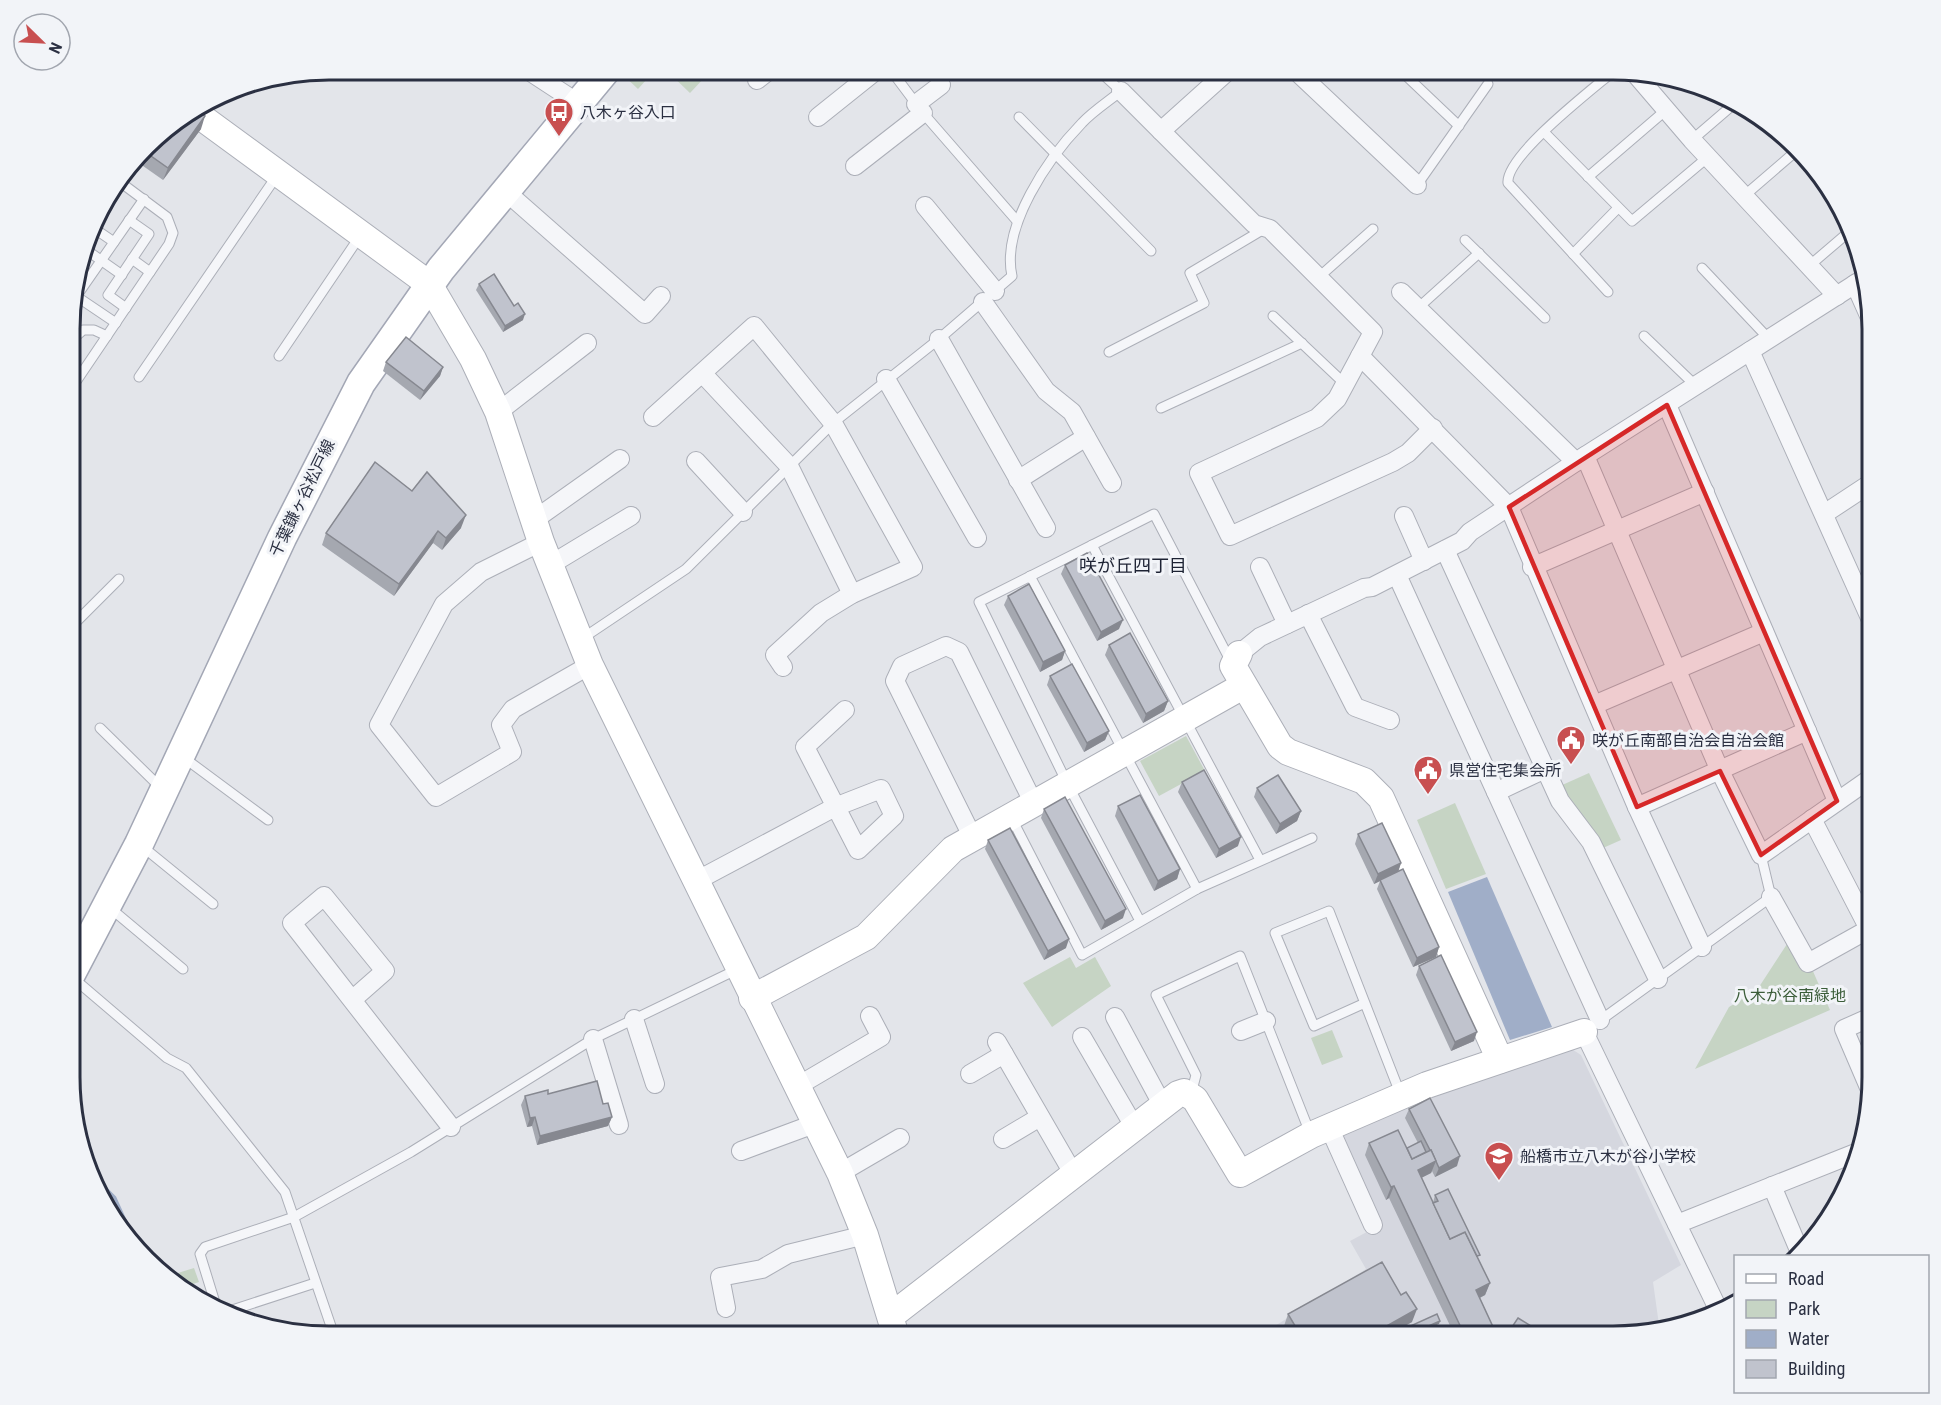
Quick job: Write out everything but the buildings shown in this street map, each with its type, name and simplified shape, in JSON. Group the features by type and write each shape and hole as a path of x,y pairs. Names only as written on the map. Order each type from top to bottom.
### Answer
{"main road":[{"name":"千葉鎌ヶ谷松戸線","path":"80,939 108,907 282,538 343,416 381,350 429,284 504,190 598,80"}],"street":[{"path":"543,80 578,103"},
{"path":"818,117 864,80"},
{"path":"1161,130 1218,80"},
{"path":"1306,80 1417,185"},
{"path":"1655,83 1666,110 1837,296"},
{"path":"855,166 941,85"},
{"path":"1121,91 1254,224 1266,228 1372,328 1373,332 1337,399 1317,418 1198,473 1230,536 1393,462 1408,453 1432,428"},
{"path":"200,115 429,284 473,359 498,412 541,542 591,665 752,998 840,1173 865,1235 894,1326 1074,1175 1178,1094 1184,1092 1191,1095 1240,1174 1320,1131 1401,1096 1592,1026"},
{"path":"504,190 645,314 661,296"},
{"path":"925,206 989,297 1046,391 1072,412 1112,483"},
{"path":"752,998 866,937 953,849 1186,719 1239,669 1260,637 1397,575 1462,541 1470,532 1581,459 1857,283"},
{"path":"1401,292 1581,459 1616,528 1720,771 1761,855 1862,784"},
{"path":"653,417 754,326 833,423 913,567 852,594 822,613 776,655 783,668"},
{"path":"939,339 1046,528"},
{"path":"498,412 587,343"},
{"path":"1750,351 1862,600"},
{"path":"1360,356 1509,507 1532,567 1637,807 1702,947"},
{"path":"703,374 789,466 852,594"},
{"path":"886,379 977,538"},
{"path":"1667,405 1837,801"},
{"path":"1018,480 1086,437"},
{"path":"541,542 620,459"},
{"path":"696,461 743,512"},
{"path":"1824,514 1862,489"},
{"path":"1532,567 1616,528 1704,492"},
{"path":"591,665 513,709 501,725 512,752 436,797 379,725 444,604 481,572 541,542 631,516"},
{"path":"1404,516 1424,561"},
{"path":"1445,550 1560,801 1591,842 1658,979"},
{"path":"1260,567 1287,624"},
{"path":"1397,575 1496,792 1592,1026 1677,1224 1715,1304"},
{"path":"1308,614 1354,706 1390,720"},
{"path":"1594,705 1764,632"},
{"path":"972,838 895,681 902,666 946,645 959,651 1034,804"},
{"path":"1239,669 1280,746 1288,752 1364,781 1381,798 1500,1060"},
{"path":"696,880 835,807 805,747 845,710"},
{"path":"1637,807 1807,730"},
{"path":"1496,792 1545,769"},
{"path":"1812,819 1862,915"},
{"path":"352,1000 385,971 324,896 292,923 352,1000 451,1127"},
{"path":"1771,897 1808,963 1862,933"},
{"path":"796,1087 881,1037 870,1016"},
{"path":"1115,1017 1162,1106"},
{"path":"634,1019 655,1084"},
{"path":"1241,1031 1266,1021"},
{"path":"1862,1021 1844,1029 1862,1071"},
{"path":"1082,1037 1135,1128"},
{"path":"593,1039 619,1125"},
{"path":"970,1074 1000,1048 1074,1175"},
{"path":"1003,1138 1040,1117"},
{"path":"741,1151 814,1124"},
{"path":"1320,1131 1373,1224"},
{"path":"840,1173 900,1138"},
{"path":"1677,1224 1848,1156"},
{"path":"1772,1186 1797,1245"},
{"path":"726,1308 720,1276 762,1269 788,1254 865,1235"}],"lane":[{"path":"898,80 919,108 1017,222"},
{"path":"581,639 686,570 833,423 939,339 1012,276 1008,260 1017,222 1055,157 1082,122 1121,91 1111,80"},
{"path":"1411,80 1459,126"},
{"path":"1604,80 1526,147 1507,176 1508,183 1608,292"},
{"path":"1417,185 1488,84"},
{"path":"1692,140 1728,108"},
{"path":"1588,177 1666,110"},
{"path":"1019,117 1055,157 1151,251"},
{"path":"1544,132 1632,221 1708,157"},
{"path":"1744,196 1792,155"},
{"path":"139,377 279,173"},
{"path":"80,376 169,244 173,232 167,217 125,185"},
{"path":"83,284 144,199"},
{"path":"1573,255 1618,207"},
{"path":"126,308 108,296 150,234 129,220"},
{"path":"1109,352 1204,303 1191,273 1266,228"},
{"path":"1319,277 1374,229"},
{"path":"98,232 114,242"},
{"path":"279,356 362,233"},
{"path":"1809,266 1844,236"},
{"path":"1465,240 1545,318"},
{"path":"92,253 122,274"},
{"path":"1418,308 1479,253"},
{"path":"132,260 150,272"},
{"path":"1702,268 1769,339"},
{"path":"81,303 116,323"},
{"path":"1273,316 1345,384"},
{"path":"80,333 83,330 94,330 107,336"},
{"path":"1644,336 1696,386"},
{"path":"1161,408 1302,343"},
{"path":"1140,921 1068,785 979,602 1154,514 1239,669"},
{"path":"1092,545 1260,860"},
{"path":"1030,576 1197,889"},
{"path":"80,618 119,579"},
{"path":"100,728 164,791"},
{"path":"181,756 268,820"},
{"path":"1011,817 1082,955 1197,889 1312,838"},
{"path":"139,844 213,904"},
{"path":"1592,1026 1771,897 1761,855"},
{"path":"108,907 183,969"},
{"path":"1365,1003 1314,1026 1275,933 1329,911 1365,1003 1401,1096"},
{"path":"1191,1095 1196,1075 1156,995 1240,956 1266,1021 1320,1131"},
{"path":"213,1297 200,1254 205,1247 294,1217 451,1127 593,1039 738,969"},
{"path":"80,984 167,1058 186,1068 285,1192 331,1326"},
{"path":"237,1308 315,1283"}],"highlighted area":[{"path":"1667,405 1837,801 1761,855 1720,771 1637,807 1509,507"}],"shaded area":[{"name":"船橋市立八木が谷小学校","path":"1570,1048 1581,1055 1681,1265 1653,1282 1658,1321 1612,1326 1275,1326 1366,1269 1350,1241 1378,1226 1338,1135 1432,1091"}],"green space":[{"path":"628,80 646,80 638,89"},
{"path":"676,80 702,80 690,93"},
{"path":"1186,736 1205,771 1159,796 1140,761"},
{"path":"1589,773 1621,840 1603,848 1560,786"},
{"path":"1455,803 1486,874 1446,889 1417,820"},
{"name":"八木が谷南緑地","path":"1789,941 1812,969 1830,1010 1695,1069 1729,1007 1757,990"},
{"path":"1070,957 1076,968 1095,957 1111,986 1052,1027 1023,983"},
{"path":"1332,1030 1343,1057 1322,1065 1311,1038"},
{"path":"194,1268 199,1282 191,1285 176,1273"}],"water":[{"path":"1487,877 1552,1027 1510,1040 1448,892"}],"waterway":[{"path":"108,1192 114,1198 123,1217"}],"place":[{"name":"八木ヶ谷入口","path":"559,138"},
{"name":"咲が丘南部自治会自治会館","path":"1571,766"},
{"name":"県営住宅集会所","path":"1428,796"},
{"name":"船橋市立八木が谷小学校","path":"1499,1182"}],"district":[{"name":"咲が丘四丁目","path":"1133,565"}]}
